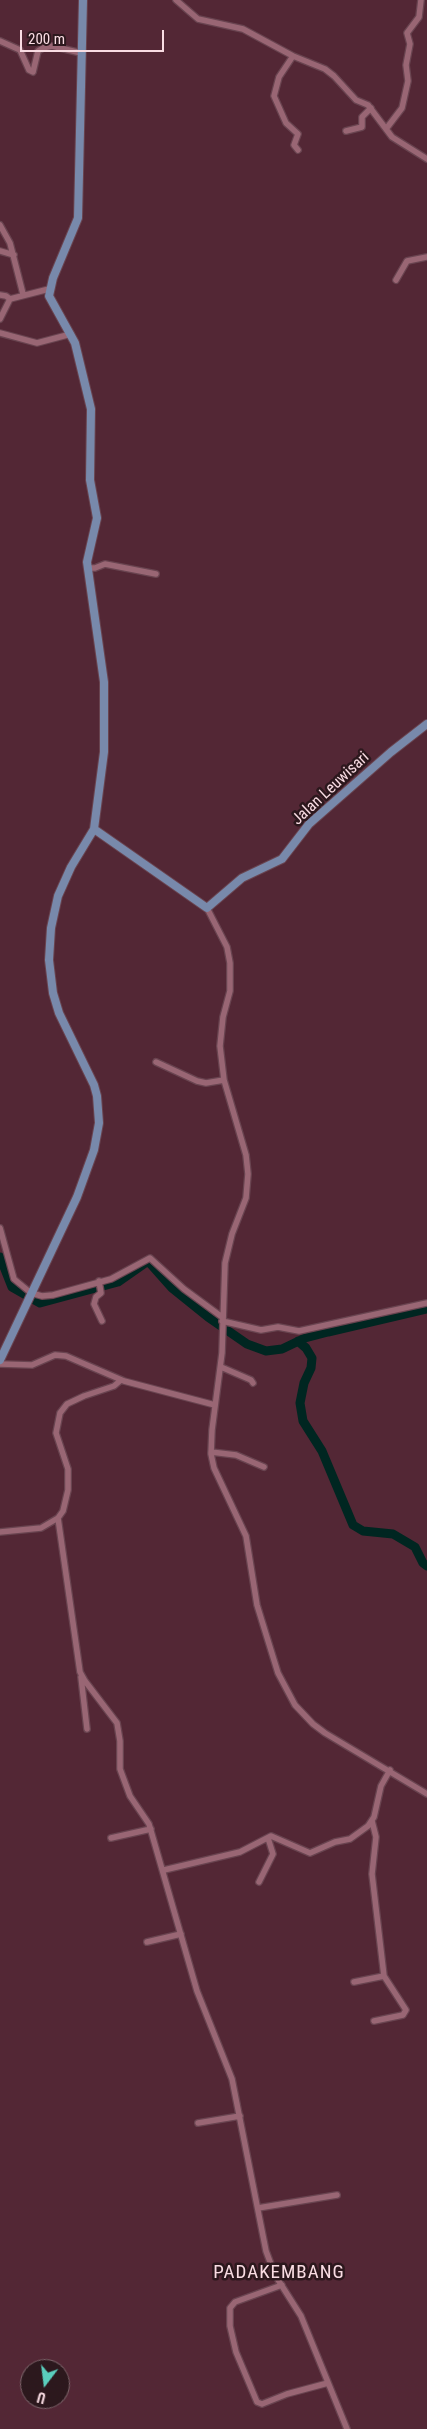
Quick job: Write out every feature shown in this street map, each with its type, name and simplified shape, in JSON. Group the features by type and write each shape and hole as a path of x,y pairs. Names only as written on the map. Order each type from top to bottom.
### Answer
{"main road":[{"path":"0,1360 80,1190 98,1134 97,1096 94,1085 62,1020 53,993 49,960 51,928 58,896 71,867 94,829 105,744 105,700 98,629 88,568 88,553 96,518 90,480 91,409 75,343 50,301 49,289 78,218 83,0"},
{"name":"Jalan Leuwisari","path":"207,908 242,878 282,859 309,824 391,752 427,724"},
{"path":"94,829 207,908"}],"street":[{"path":"176,0 198,19 243,29 293,56 330,72 356,100 371,108 392,137 427,159"},
{"path":"386,129 402,108 408,82 406,65 410,44 407,33 419,17 422,0"},
{"path":"0,41 20,50 29,70 33,72 38,51 42,48 52,46 81,53"},
{"path":"293,56 279,77 274,96 286,123 298,134 294,145 298,150"},
{"path":"346,131 361,127 362,117 371,108"},
{"path":"0,226 10,243 23,294"},
{"path":"0,251 14,255"},
{"path":"396,280 407,261 427,257"},
{"path":"0,319 10,299 23,294 49,289"},
{"path":"0,296 6,296 10,299"},
{"path":"0,333 37,343 71,334"},
{"path":"88,568 96,568 105,564 156,574"},
{"path":"207,908 227,947 230,964 230,992 221,1031 220,1046 224,1080 246,1155 248,1181 246,1198 232,1234 225,1263 223,1330 211,1452 214,1468 246,1536 257,1605 278,1673 288,1694 313,1724 427,1794"},
{"path":"156,1062 197,1081 206,1083 224,1080"},
{"path":"0,1228 14,1279 30,1297 53,1295 100,1286 150,1258 222,1320 263,1330 278,1327 299,1331 427,1303"},
{"path":"100,1286 94,1304 102,1321"},
{"path":"0,1364 32,1365 55,1355 66,1356 122,1380 215,1405"},
{"path":"220,1367 251,1380 253,1383"},
{"path":"0,1532 41,1528 58,1518 63,1511 68,1483 68,1469 56,1433 60,1412 67,1404 114,1386 122,1380"},
{"path":"211,1452 236,1455 264,1467"},
{"path":"58,1518 88,1729"},
{"path":"80,1672 117,1723 120,1741 120,1770 130,1796 151,1830 164,1870 197,1991 228,2066 240,2116 266,2251 282,2285 301,2316 347,2429"},
{"path":"374,2021 401,2015 406,2010 384,1976 373,1879 376,1837 372,1821 381,1786 390,1770"},
{"path":"164,1870 240,1852 275,1836 303,1851 316,1852 336,1842 350,1840 372,1821"},
{"path":"111,1838 151,1830"},
{"path":"259,1882 273,1854 268,1838"},
{"path":"148,1942 181,1934"},
{"path":"354,1982 384,1976"},
{"path":"198,2123 240,2116"},
{"path":"258,2208 337,2195"},
{"path":"282,2285 235,2302 230,2308 230,2326 236,2352 256,2402 262,2404 287,2394 328,2383"}],"waterway":[{"path":"0,1257 12,1287 40,1303 118,1282 148,1261 172,1288 208,1317 247,1344 266,1351 282,1349 305,1338 427,1309"},
{"path":"298,1341 306,1348 312,1358 311,1368 304,1383 300,1403 303,1421 322,1451 353,1525 363,1531 393,1534 415,1547 423,1563 427,1566"}],"district":[{"name":"PADAKEMBANG","path":"279,2273"}]}
